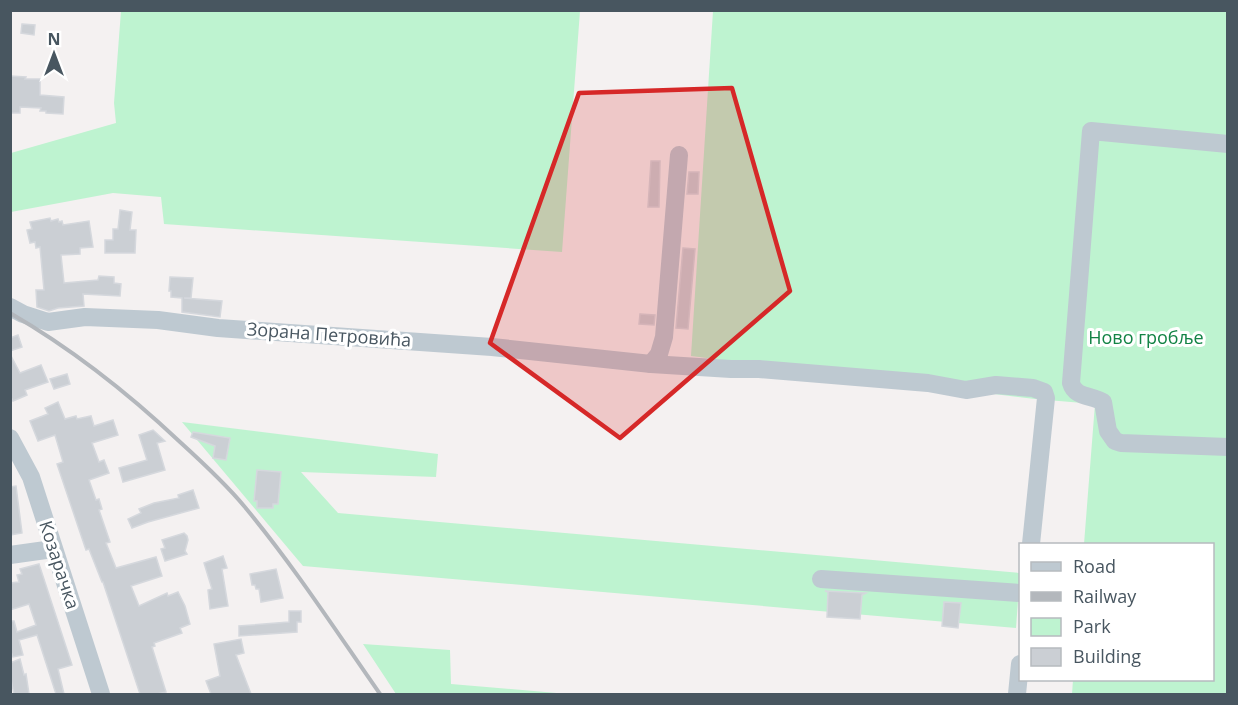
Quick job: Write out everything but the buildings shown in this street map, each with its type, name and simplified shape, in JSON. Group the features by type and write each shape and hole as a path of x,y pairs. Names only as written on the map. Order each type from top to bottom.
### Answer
{"street":[{"path":"1227,144 1091,131 1071,383 1072,389 1077,393 1103,402 1108,430 1115,441 1227,447"},
{"path":"651,364 659,354 664,337 679,155"},
{"name":"Зорана Петровића","path":"10,307 48,322 84,317 158,321 492,347 651,364 759,369 928,383 966,390 996,385 1033,388 1044,392 1046,398 1031,543"},
{"name":"Козарачка","path":"10,438 31,477 101,694"},
{"path":"10,555 53,549"},
{"path":"821,579 1019,593"},
{"path":"1017,694 1019,674"}],"highlighted area":[{"path":"732,88 790,291 620,438 490,343 579,93"}],"green space":[{"path":"121,11 580,11 562,252 164,224 161,197 113,193 11,212 11,153 116,123 114,103"},
{"name":"Ново гробље","path":"713,11 1227,11 1227,694 1072,694 1073,681 1214,681 1214,543 1084,543 1095,404 1035,399 691,356"},
{"path":"182,422 438,454 436,477 301,472 338,513 1019,573 1019,587 1016,628 303,566"},
{"path":"363,644 450,650 451,684 568,694 396,694"}],"railway":[{"path":"10,313 78,357 120,389 221,481 280,552 380,694"}]}
